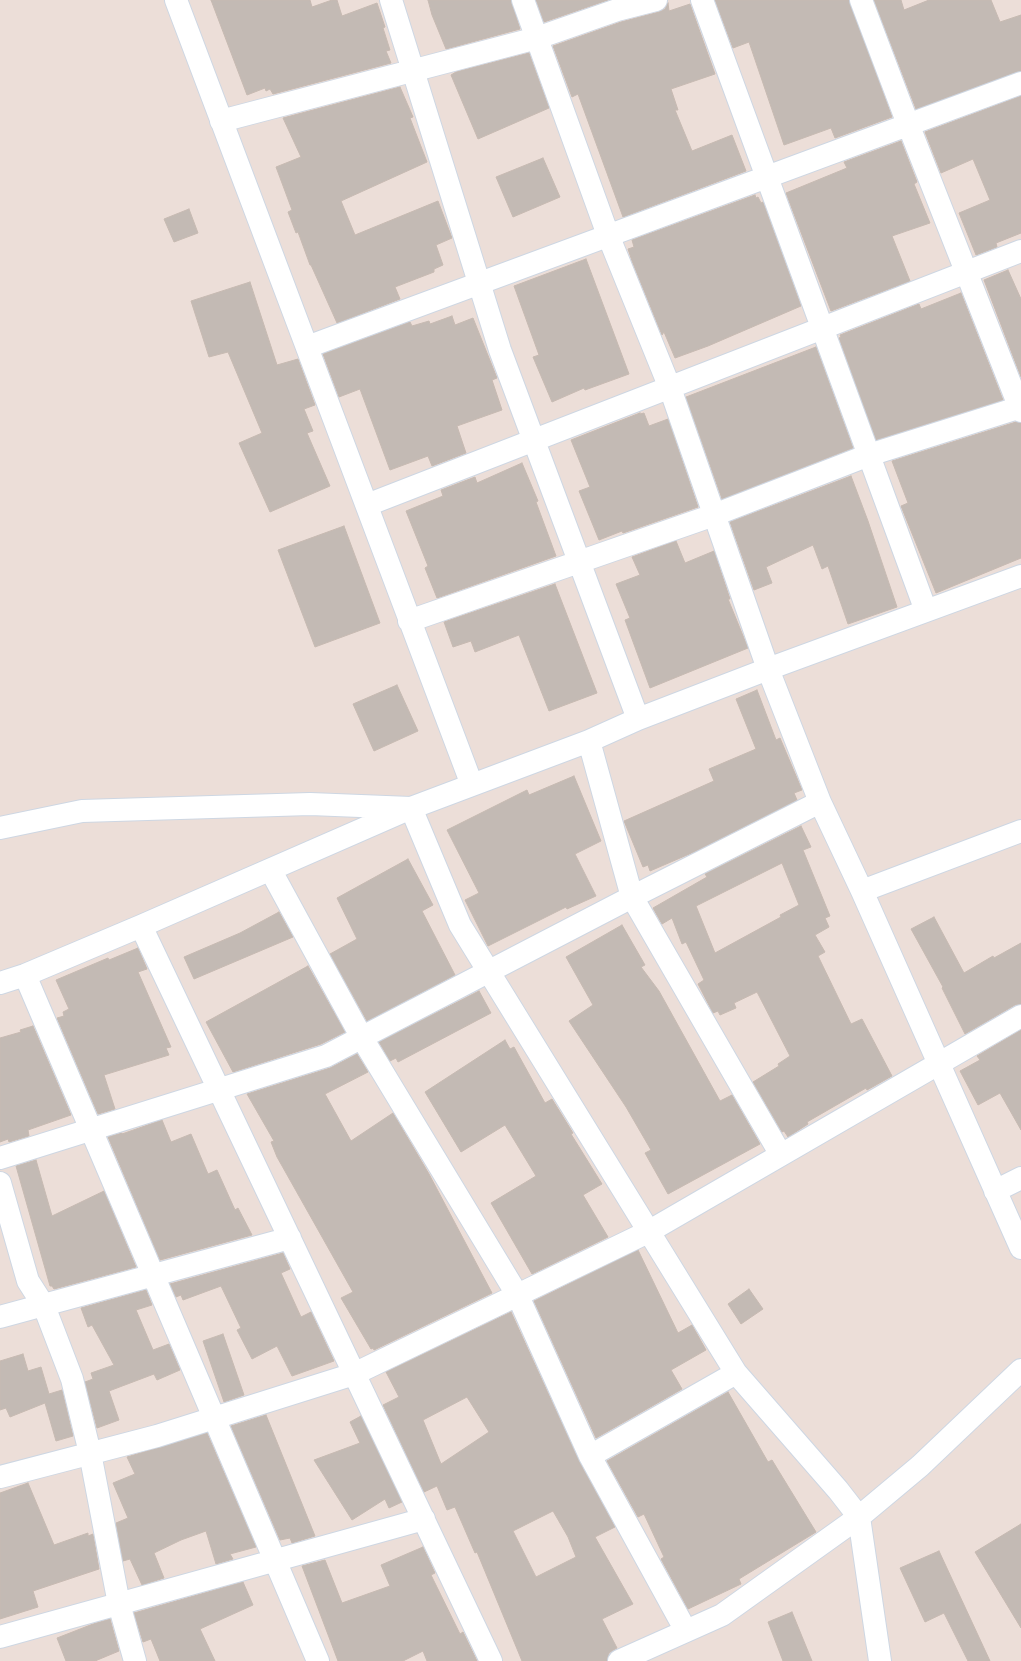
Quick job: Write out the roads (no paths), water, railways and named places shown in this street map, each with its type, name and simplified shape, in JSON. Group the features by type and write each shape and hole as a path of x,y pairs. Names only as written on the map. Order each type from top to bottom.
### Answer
{"street":[{"path":"176,0 472,785"},
{"path":"391,0 500,350 638,719"},
{"path":"523,0 608,235 670,388 768,669 820,802 862,891 1021,1248"},
{"path":"221,121 537,38 617,10 656,0"},
{"path":"702,0 870,455 926,612"},
{"path":"409,621 714,515 870,455 1021,409 908,124 861,0"},
{"path":"307,347 1021,83"},
{"path":"367,505 1021,251"},
{"path":"0,983 25,975 271,871 411,808 589,741 638,719 768,669 1021,576"},
{"path":"589,741 632,897 781,1155"},
{"path":"0,1158 326,1056 632,897 820,802"},
{"path":"0,828 82,811 310,804 411,808"},
{"path":"411,808 460,925 736,1373 838,1490 858,1517 880,1661"},
{"path":"862,891 1021,831"},
{"path":"271,871 362,1038 518,1296 590,1456 686,1631"},
{"path":"141,926 491,1661"},
{"path":"25,975 318,1661"},
{"path":"0,1477 157,1436 354,1374 648,1232 1021,1016"},
{"path":"995,1191 1021,1178"},
{"path":"0,1183 28,1281 44,1306 72,1379 90,1453 119,1604 135,1661"},
{"path":"0,1317 290,1238"},
{"path":"619,1661 722,1615 858,1517 920,1466 1021,1370"},
{"path":"590,1456 736,1373"},
{"path":"0,1637 424,1519"}]}
